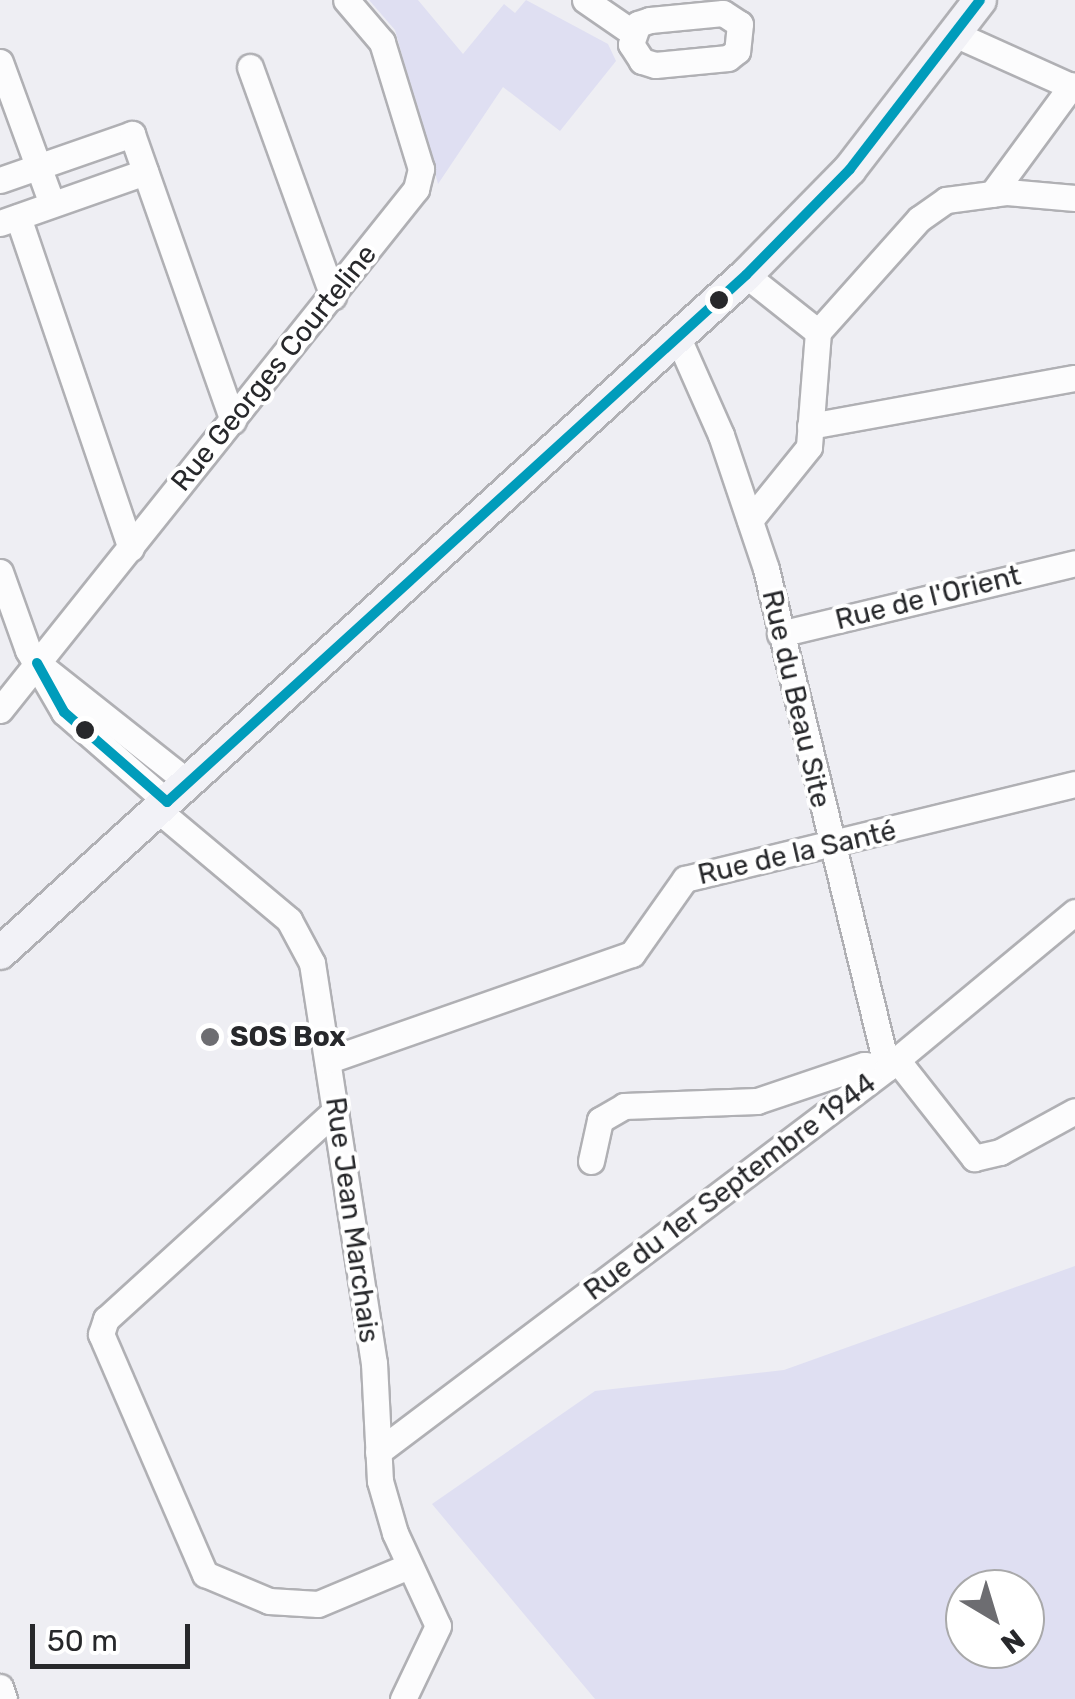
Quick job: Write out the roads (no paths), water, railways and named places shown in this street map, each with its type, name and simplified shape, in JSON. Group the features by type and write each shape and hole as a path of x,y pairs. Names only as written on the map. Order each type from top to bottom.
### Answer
{"main road":[{"path":"0,953 746,275 850,169 957,35 980,0"}],"street":[{"name":"Rue Georges Courteline","path":"0,710 416,189 421,169 382,42 346,0"},
{"path":"586,2 633,33 636,54 655,65 728,58 741,37 742,8 650,20 633,33"},
{"path":"957,35 1073,87 992,194"},
{"path":"0,62 52,204"},
{"path":"250,67 333,296"},
{"path":"0,180 132,134 234,421"},
{"path":"130,548 9,220 145,172"},
{"path":"750,520 809,447 818,332 918,219 946,200 992,194 1075,198"},
{"path":"746,275 818,332"},
{"name":"Rue du Beau Site","path":"678,338 750,520 830,847 892,1064"},
{"path":"810,426 1075,378"},
{"name":"Rue de l'Orient","path":"780,634 1075,563"},
{"path":"0,572 37,662"},
{"name":"Rue Jean Marchais","path":"37,662 289,920 312,963 374,1363 378,1452 394,1534 438,1626 404,1699"},
{"name":"Rue de la Santé","path":"329,1060 632,954 685,879 830,847 1075,784"},
{"name":"Rue du 1er Septembre 1944","path":"378,1452 892,1064 1075,912"},
{"path":"591,1161 600,1120 624,1106 757,1100 864,1065 892,1064 974,1158 1000,1152 1075,1111"},
{"path":"336,1110 106,1319 101,1334 205,1574 269,1600 318,1604 409,1566"},
{"path":"0,1687 4,1699"}],"place":[{"name":"SOS Box","path":"210,1037"}]}
